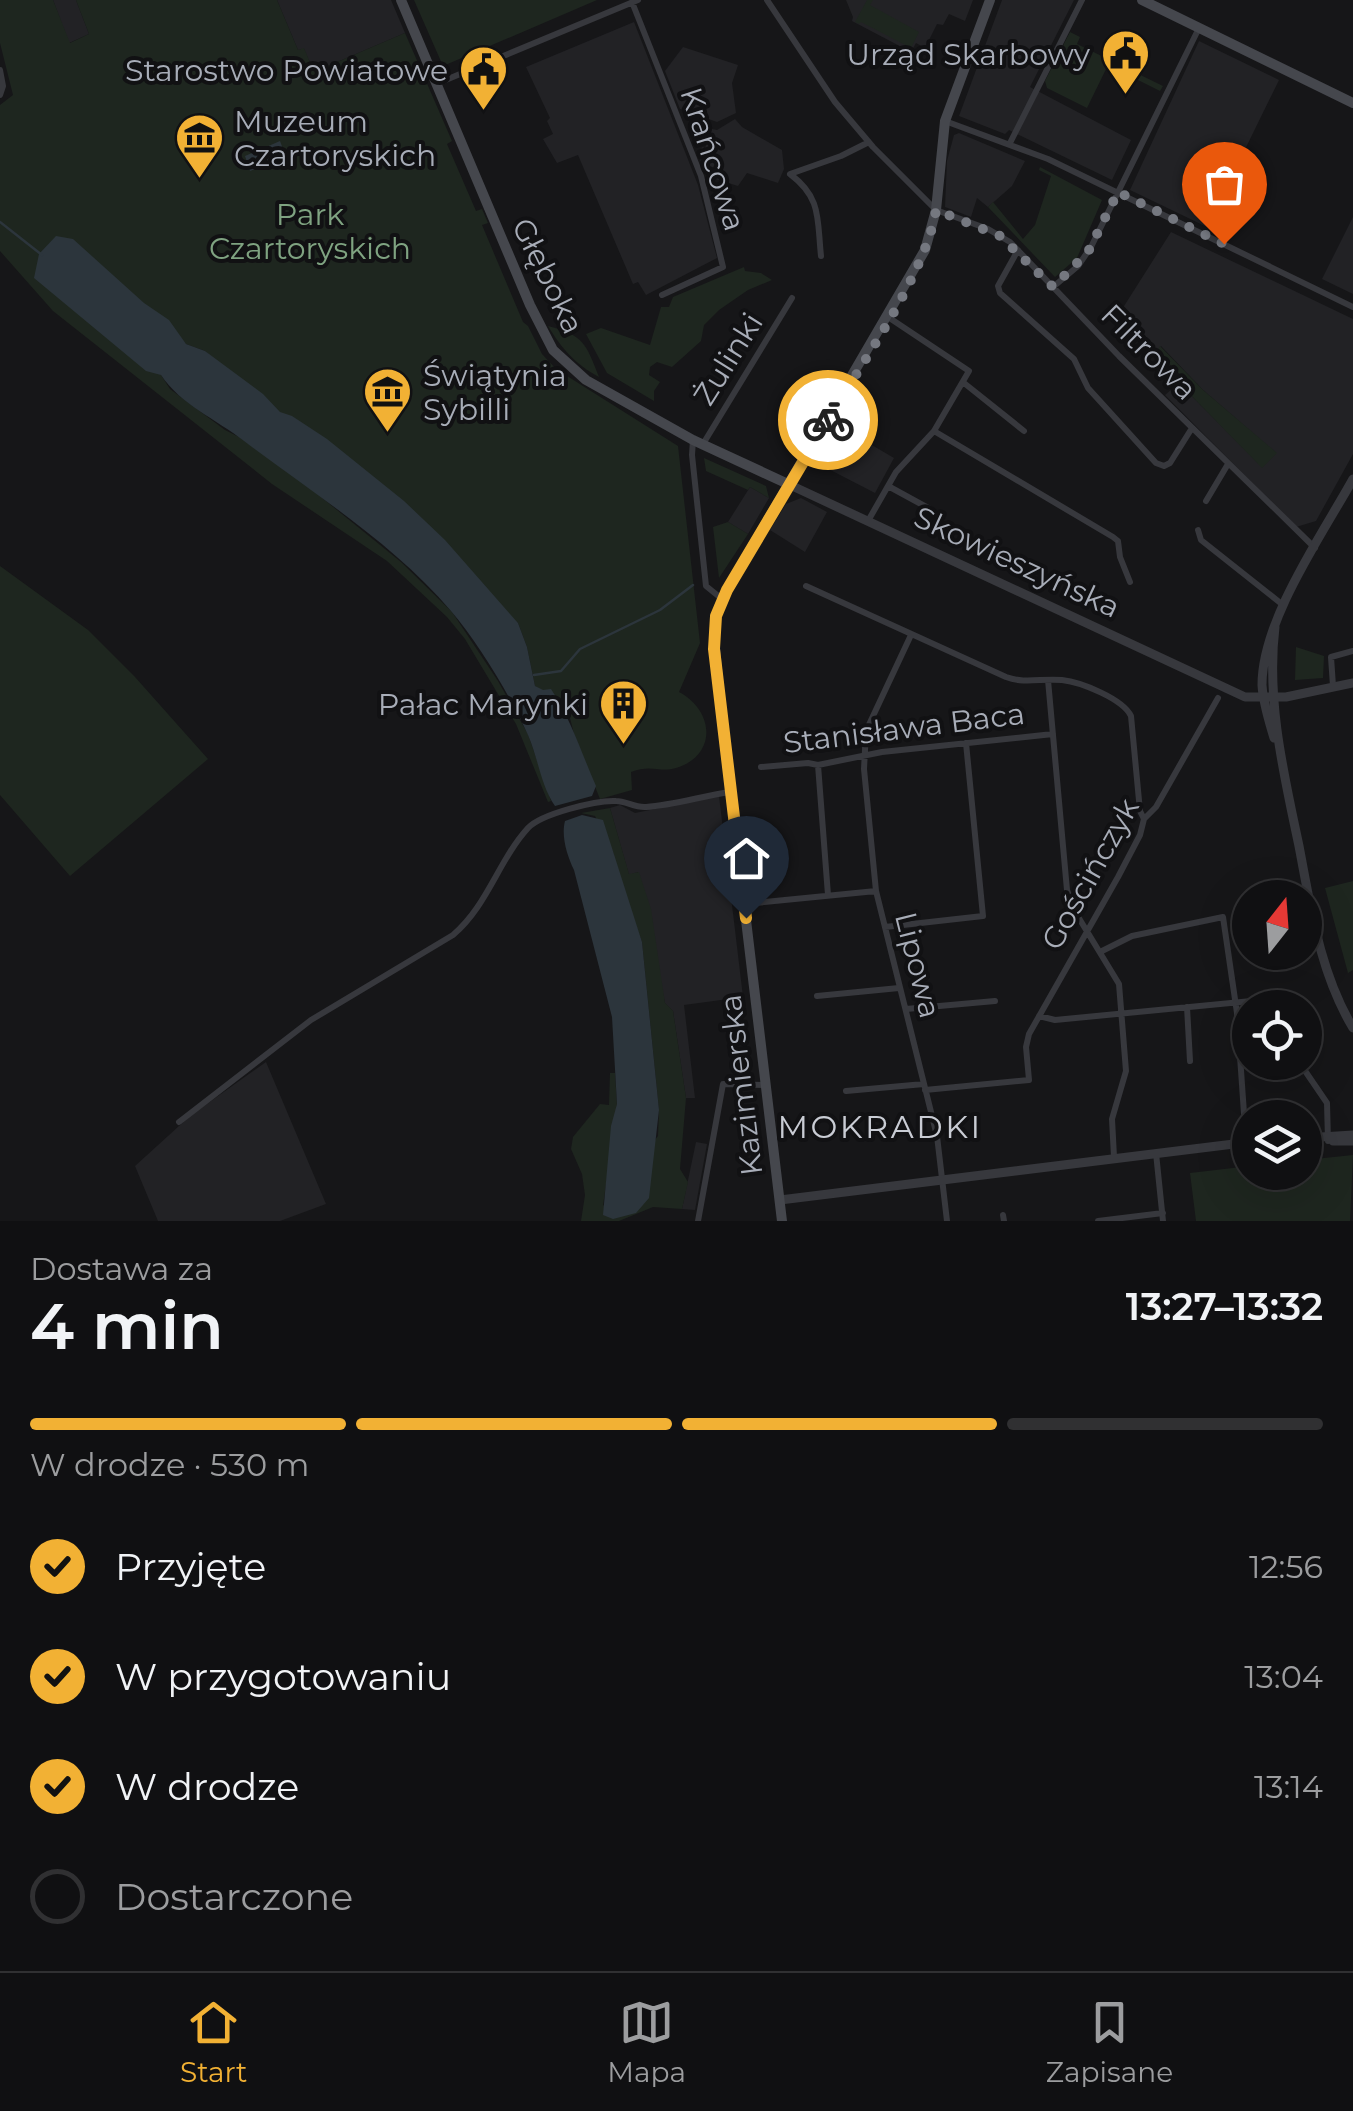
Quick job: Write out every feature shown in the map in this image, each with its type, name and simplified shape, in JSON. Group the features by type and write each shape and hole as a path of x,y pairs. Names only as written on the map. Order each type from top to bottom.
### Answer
{"main road":[{"name":"Głęboka","path":"402,0 537,322 553,350 586,380 698,442 788,484"},
{"path":"1142,0 1353,103"},
{"name":"Kazimierska","path":"782,1221 714,637 722,599 925,250 936,210 946,121 989,2"}],"street":[{"path":"767,0 828,92 869,142 936,210"},
{"path":"1010,144 1082,0"},
{"path":"436,84 635,1"},
{"name":"Krańcowa","path":"635,1 701,176 723,266 662,294"},
{"path":"1053,287 1088,252 1199,28"},
{"path":"0,70 0,94"},
{"path":"946,121 1010,144 1118,192 1353,308"},
{"path":"821,256 814,201 809,190 790,174 869,142"},
{"path":"913,185 926,190 938,182"},
{"name":"Filtrowa","path":"936,210 988,230 1018,250 1315,548"},
{"path":"1018,250 998,286 1000,294 1074,359 1088,388 1156,463 1164,466 1170,462 1192,428"},
{"name":"Żulinki","path":"698,442 792,298"},
{"path":"868,521 903,462 934,431 969,371 888,317"},
{"path":"964,383 1024,431"},
{"path":"934,431 1113,536 1130,582"},
{"path":"698,442 692,455 706,586 722,599"},
{"path":"1206,502 1228,464"},
{"path":"1353,479 1284,606 1266,650 1269,695 1322,958 1335,995 1353,1028"},
{"name":"Skowieszyńska","path":"788,484 1224,686 1269,695"},
{"path":"888,486 930,508"},
{"path":"1198,530 1201,540 1284,606"},
{"path":"806,586 1014,680 1074,682 1129,710 1144,819"},
{"path":"876,891 864,756 868,724 911,635"},
{"path":"1328,687 1331,657 1353,651"},
{"path":"1048,680 1064,880 1074,910 1119,984 1126,1071 1112,1119 1114,1157"},
{"path":"1269,695 1353,682"},
{"name":"Gościńczyk","path":"924,1087 1029,1080 1027,1042 1039,1016 1138,839 1144,819 1156,807 1218,698"},
{"name":"Stanisława Baca","path":"760,768 818,765 1053,734"},
{"path":"885,926 983,916 966,743"},
{"path":"818,765 828,895"},
{"path":"179,1122 311,1020 453,935 484,901 527,830 550,814 609,801 642,808 731,792"},
{"name":"Lipowa","path":"744,904 876,891 938,1144 948,1221"},
{"path":"1101,951 1132,936 1223,917 1234,990"},
{"path":"817,996 900,988"},
{"path":"906,1009 995,1001"},
{"path":"1039,1016 1055,1020 1232,1004"},
{"path":"1187,1006 1190,1060"},
{"path":"1311,1080 1327,1104 1329,1139"},
{"path":"698,1221 724,1084 766,1085"},
{"path":"846,1091 924,1087"},
{"path":"1322,1139 1353,1138"},
{"path":"780,1200 1232,1144"},
{"path":"1098,1221 1163,1217 1156,1151"}],"shaded area":[{"path":"53,0 76,0 89,34 69,43"},
{"path":"277,0 391,0 405,33 314,72 304,49 298,50"},
{"path":"846,0 973,0 965,21 949,14 943,25 937,24 925,48 916,43 911,52 852,21"},
{"path":"1002,0 1074,0 1030,87 1131,140 1112,180 1009,130 1005,134 959,116"},
{"path":"634,22 698,185 717,258 646,295 638,282 633,284 578,155 557,163 543,139 553,134 547,121 550,118 526,67"},
{"path":"1199,41 1279,80 1207,227 1130,190"},
{"path":"683,47 738,65 732,83 736,113 717,122 680,109 665,71"},
{"path":"735,119 782,150 784,169 778,183 747,173 738,186 706,176 699,156 702,147 705,148 712,129"},
{"path":"959,133 1025,161 1012,186 988,207 977,198 971,217 945,207 947,161 954,135"},
{"path":"280,141 286,157 250,171 245,156"},
{"path":"1353,217 1353,294 1322,279"},
{"path":"1171,232 1353,319 1353,454 1316,521 1296,527 1165,395 1179,383 1262,467 1276,453 1203,390 1161,346 1157,352 1119,314"},
{"path":"56,236 73,239 144,303 169,320 186,344 205,351 263,394 280,412 327,439 445,540 518,623 535,686 551,689 564,712 596,786 592,796 555,806 528,735 493,670 451,611 404,563 325,500 189,403 161,375 146,371 34,278 39,254"},
{"path":"836,424 894,458 875,493 813,461"},
{"path":"750,487 769,498 748,534 728,522"},
{"path":"801,498 827,512 805,552 770,530 786,504"},
{"path":"719,796 743,997 684,1005 695,1098 686,1098 673,1011 665,1003 638,872 629,875 610,808 620,805 635,813"},
{"path":"582,815 603,820 642,942 659,1110 649,1198 636,1213 613,1219 603,1215 611,1126 617,1104 612,1017 564,833 565,821"},
{"path":"266,1062 326,1204 280,1221 158,1221 135,1166 190,1116"},
{"path":"696,1142 707,1144 695,1210 682,1209"}],"green space":[{"name":"Park Czartoryskich","path":"0,0 53,0 70,43 89,34 76,0 277,0 298,50 304,48 314,72 405,33 452,141 447,144 476,211 482,209 488,223 482,225 523,322 542,354 556,369 678,446 700,643 679,692 691,700 705,721 704,744 699,754 676,768 631,772 632,790 600,799 570,718 535,686 518,623 281,424 205,351 186,344 51,242 39,255 161,375 170,389 305,484 401,562 452,612 528,734 551,801 548,802 516,724 465,639 447,617 387,561 272,484 53,311 0,251 0,105 13,95 0,43"},
{"path":"414,0 597,0 443,66"},
{"path":"867,0 873,0 870,5 919,32 911,48 855,22"},
{"path":"1070,32 1080,37 1077,44 1163,86 1160,91 1108,65 1087,108 1047,88 1045,81"},
{"path":"1040,167 1102,200 1077,258 1055,277 988,207 993,202 1023,239 1035,225 1051,176"},
{"path":"744,267 745,271 761,273 772,280 748,290 719,310 704,325 701,341 672,367 657,362 650,367 649,375 660,382 654,391 654,401 607,373 586,334 601,328 650,345 661,307 669,307 673,297"},
{"path":"548,326 582,342 599,377 570,355"},
{"path":"1160,346 1203,390 1277,453 1262,468 1179,383 1184,378 1157,352"},
{"path":"704,458 766,486 769,498 706,471"},
{"path":"728,522 748,534 719,578 713,527"},
{"path":"0,566 88,630 208,759 70,876 0,795"},
{"path":"1296,647 1324,656 1323,678 1295,680"},
{"path":"610,808 629,874 639,872 651,909 665,1003 673,1011 686,1098 680,1169 688,1182 682,1209 653,1207 619,1221 581,1221 585,1195 582,1174 571,1149 573,1137 600,1104 609,1105 610,1073 615,1073 617,1104 603,1206 658,1136 659,1110 642,942 613,852 595,816 581,813"},
{"path":"1353,881 1353,970 1348,973 1325,888"},
{"path":"1353,1155 1350,1221 1196,1221 1190,1173 1232,1168 1232,1190 1322,1190 1322,1158"}],"waterway":[{"path":"0,222 42,255"},
{"path":"534,675 561,671 580,649 660,610 693,585"}],"way so far":[{"path":"828,420 918,265 936,210 963,218 1010,242 1053,287 1088,252 1118,192 1224,244"}],"place":[{"name":"Urząd Skarbowy","path":"1125,96"},
{"name":"Starostwo Powiatowe","path":"483,112"},
{"name":"Muzeum Czartoryskich","path":"199,180"},
{"name":"Świątynia Sybilli","path":"388,434"},
{"name":"Pałac Marynki","path":"623,746"}],"district":[{"name":"MOKRADKI","path":"880,1126"}],"route":[{"path":"746,918 714,626 727,590 828,420"}]}
